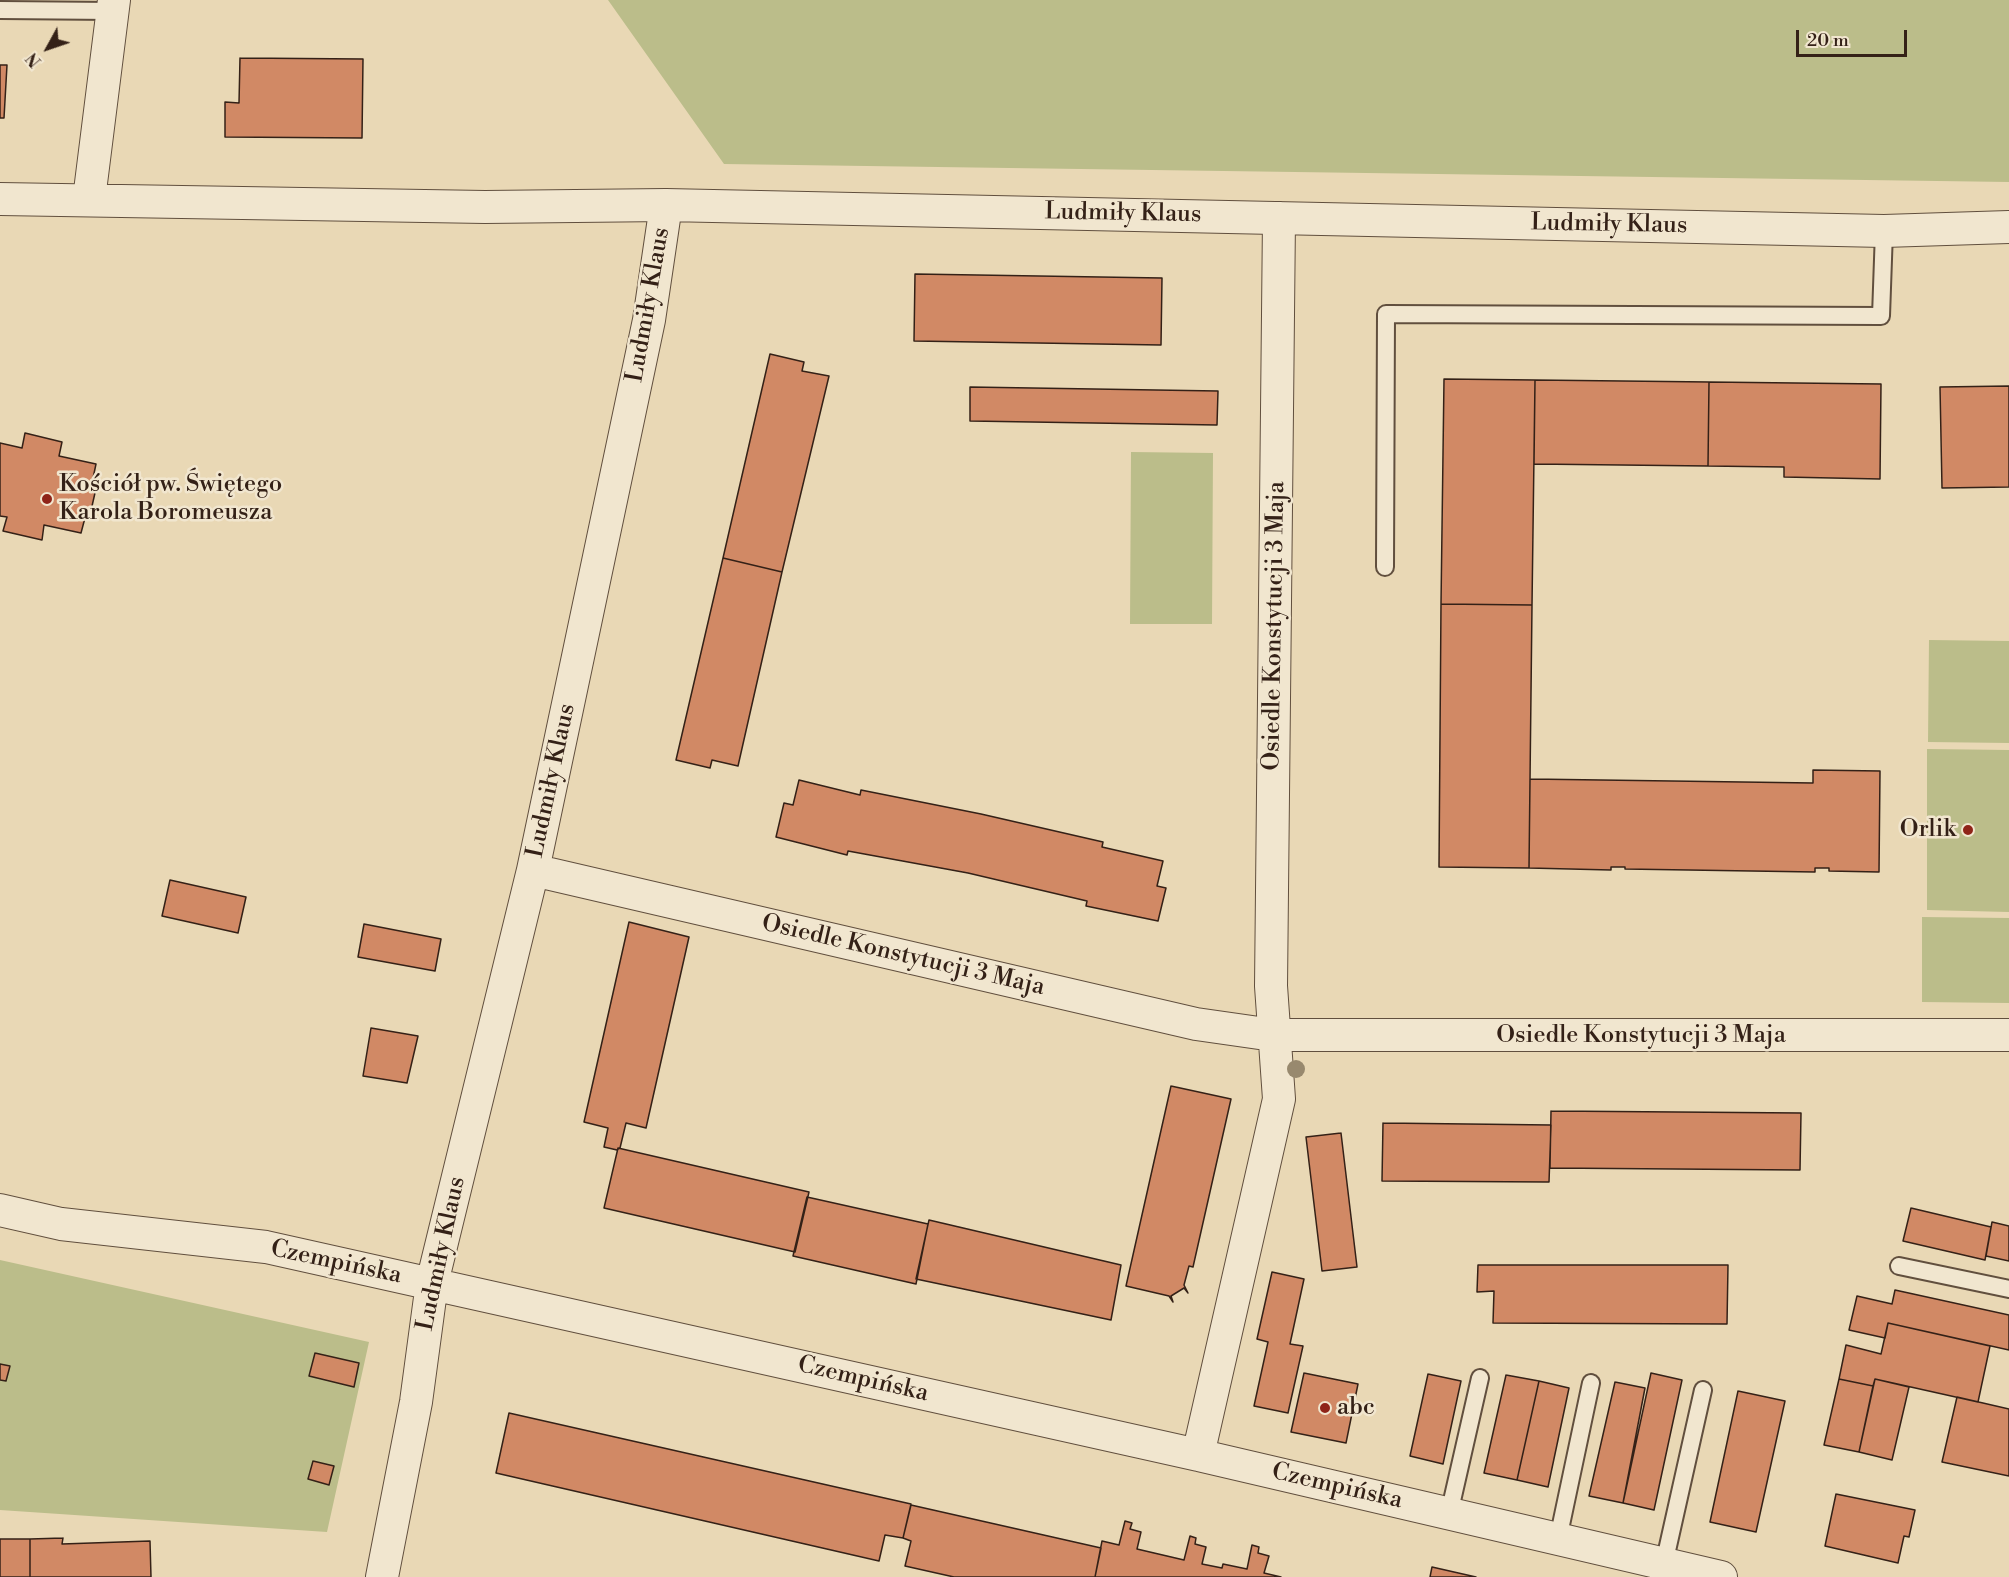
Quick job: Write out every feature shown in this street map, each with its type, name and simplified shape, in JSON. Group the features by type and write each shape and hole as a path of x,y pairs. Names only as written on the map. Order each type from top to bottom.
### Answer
{"street":[{"path":"89,199 113,6"},
{"path":"0,199 485,207 666,205"},
{"name":"Ludmiły Klaus","path":"382,1577 416,1402 432,1283 533,870 649,320 666,205 1884,231 2009,227"},
{"name":"Osiedle Konstytucji 3 Maja","path":"1198,1455 1279,1099 1271,986 1279,218"},
{"name":"Osiedle Konstytucji 3 Maja","path":"533,870 1196,1024 1274,1035 2009,1035"},
{"name":"Czempińska","path":"0,1210 61,1224 266,1247 1198,1455 1721,1577"}],"lane":[{"path":"0,10 113,6"},
{"path":"1385,567 1386,314 1881,316 1884,231"},
{"path":"1899,1266 2009,1289"},
{"path":"1449,1514 1480,1378"},
{"path":"1558,1539 1591,1383"},
{"path":"1664,1564 1703,1390"}],"green space":[{"path":"608,0 2009,0 2009,182 724,164"},
{"path":"1131,452 1213,453 1212,624 1130,624"},
{"path":"1929,640 2009,641 2009,743 1928,742"},
{"name":"Orlik","path":"1927,749 2009,750 2009,912 1927,910"},
{"path":"1922,917 2009,918 2009,1003 1922,1002"},
{"path":"0,1260 369,1342 327,1532 0,1510"}],"building":[{"path":"240,58 363,59 362,138 225,137 225,102 239,103"},
{"path":"0,65 7,65 4,118 0,118"},
{"path":"915,274 1162,278 1161,345 914,341"},
{"path":"770,354 804,362 802,371 829,376 782,572 723,558"},
{"path":"1444,379 1535,380 1532,605 1441,604"},
{"path":"1535,380 1709,382 1708,466 1534,464"},
{"path":"1709,382 1881,384 1880,479 1784,477 1784,467 1708,466"},
{"path":"2009,386 2009,487 1942,488 1940,387"},
{"path":"970,387 1218,391 1217,425 970,421"},
{"name":"Kościół pw. Świętego Karola Boromeusza","path":"25,433 62,442 59,456 96,464 92,483 97,484 90,515 86,514 81,533 44,525 42,540 3,531 7,517 0,516 0,443 22,448"},
{"path":"723,558 782,572 738,766 712,760 710,768 676,760"},
{"path":"1441,604 1532,605 1529,868 1439,867"},
{"path":"1813,770 1880,771 1879,872 1829,871 1829,868 1815,868 1815,872 1625,869 1625,867 1611,867 1611,870 1529,868 1530,779 1813,783"},
{"path":"799,780 860,795 861,790 981,814 1103,842 1102,847 1163,861 1157,886 1166,888 1158,921 1086,906 1087,901 968,873 848,851 847,855 776,837 784,803 793,805"},
{"path":"170,880 246,897 238,933 162,916"},
{"path":"629,922 689,937 646,1128 626,1123 620,1148 617,1150 604,1147 608,1128 584,1122"},
{"path":"364,924 441,939 435,971 358,957"},
{"path":"371,1028 418,1036 407,1083 363,1076"},
{"path":"1171,1086 1231,1099 1193,1267 1189,1266 1184,1285 1188,1293 1184,1288 1171,1296 1173,1302 1169,1296 1126,1286"},
{"path":"1551,1111 1801,1113 1800,1170 1550,1168"},
{"path":"1383,1123 1551,1125 1549,1182 1382,1181"},
{"path":"1341,1133 1357,1267 1322,1271 1306,1137"},
{"path":"618,1148 809,1192 795,1252 604,1208"},
{"path":"807,1197 928,1224 916,1284 793,1256"},
{"path":"1911,1208 1991,1227 1985,1260 1903,1241"},
{"path":"929,1220 1121,1265 1111,1320 916,1279"},
{"path":"1992,1222 2009,1226 2009,1261 1986,1256"},
{"path":"1478,1265 1728,1265 1727,1324 1493,1323 1494,1291 1477,1292"},
{"path":"1272,1272 1304,1279 1290,1344 1303,1346 1288,1413 1254,1406 1268,1342 1257,1339"},
{"path":"1895,1290 2009,1315 2009,1350 1888,1323 1885,1338 1849,1330 1857,1296 1892,1304"},
{"path":"1888,1323 1990,1346 1978,1402 1875,1379 1873,1386 1839,1379 1846,1345 1881,1354"},
{"path":"315,1353 359,1363 354,1387 309,1376"},
{"path":"0,1364 10,1366 6,1381 0,1380"},
{"name":"abc","path":"1304,1373 1358,1384 1346,1443 1291,1432"},
{"path":"1651,1373 1682,1380 1654,1510 1623,1503"},
{"path":"1428,1374 1461,1381 1443,1464 1410,1456"},
{"path":"1506,1375 1539,1381 1517,1480 1484,1473"},
{"path":"1839,1379 1873,1386 1859,1452 1824,1445"},
{"path":"1875,1379 1909,1387 1892,1460 1859,1452"},
{"path":"1539,1381 1569,1388 1548,1487 1517,1480"},
{"path":"1615,1382 1645,1388 1623,1503 1589,1496"},
{"path":"1738,1391 1785,1401 1756,1532 1710,1522"},
{"path":"1957,1397 2009,1409 2009,1476 1942,1462"},
{"path":"509,1413 911,1504 903,1538 885,1535 879,1561 496,1473"},
{"path":"313,1461 334,1466 329,1485 308,1479"},
{"path":"1836,1494 1915,1510 1909,1537 1904,1536 1898,1563 1825,1546"},
{"path":"911,1505 1101,1548 1095,1577 954,1577 905,1566 911,1541 903,1538"},
{"path":"1125,1521 1132,1523 1130,1529 1141,1532 1137,1549 1184,1560 1190,1536 1196,1538 1195,1544 1206,1547 1202,1564 1222,1568 1223,1564 1247,1569 1252,1545 1259,1547 1258,1553 1269,1556 1264,1573 1281,1577 1095,1577 1102,1541 1119,1545"},
{"path":"63,1538 62,1544 150,1541 151,1577 30,1577 30,1539"},
{"path":"0,1539 30,1539 30,1577 0,1577"},
{"path":"1432,1567 1476,1577 1430,1577"}],"place":[{"name":"Kościół pw. Świętego Karola Boromeusza","path":"47,499"},
{"name":"Orlik","path":"1968,830"},
{"name":"abc","path":"1325,1408"}]}
